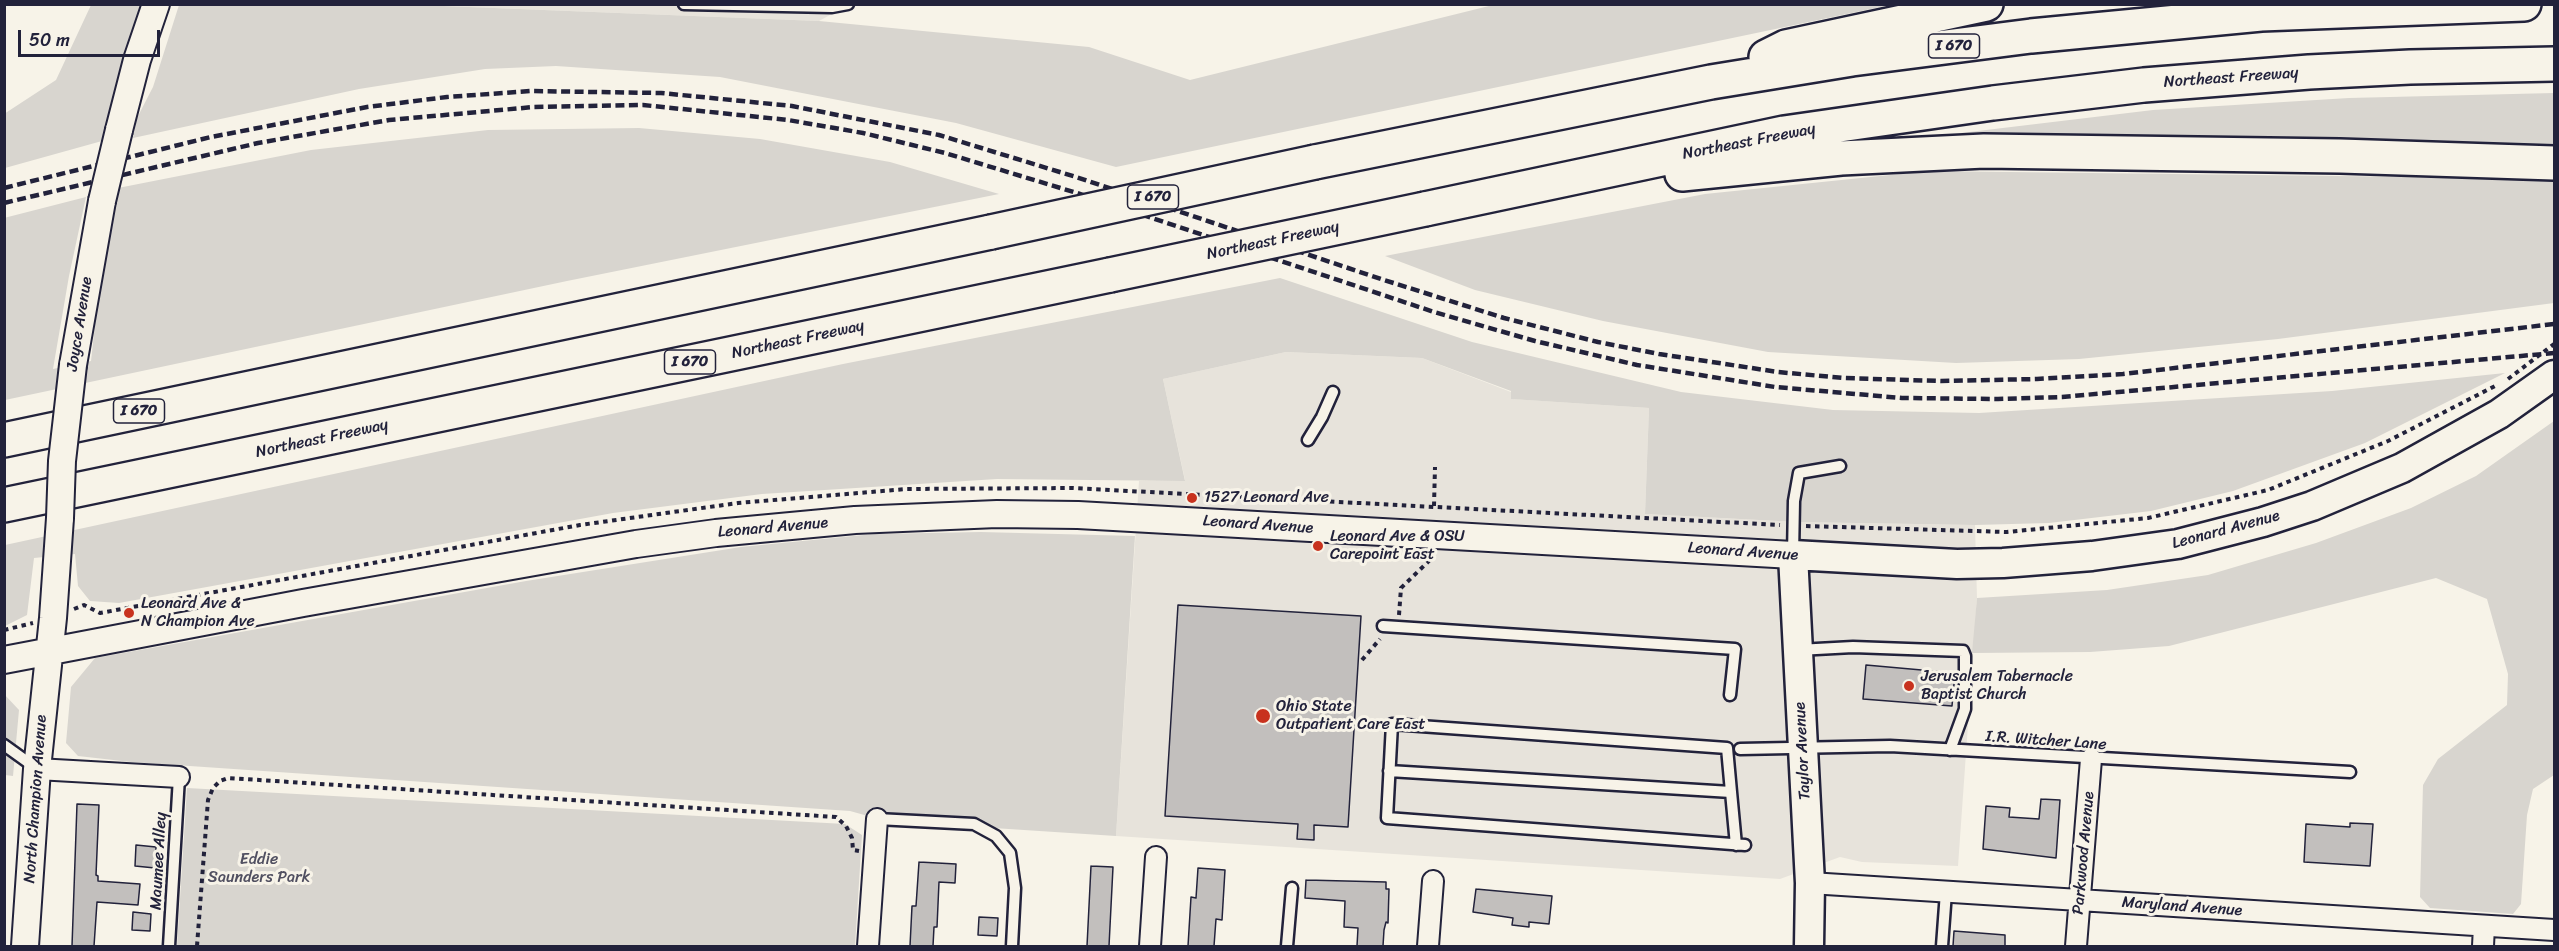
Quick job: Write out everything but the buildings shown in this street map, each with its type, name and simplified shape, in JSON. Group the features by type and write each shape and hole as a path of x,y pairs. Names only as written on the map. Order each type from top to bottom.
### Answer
{"highway":[{"path":"1711,82 1786,47 1986,4"},
{"name":"I 670","path":"4,440 1315,162 1711,82 1852,59 2199,18 2524,4"},
{"name":"Northeast Freeway","path":"4,505 1784,133 1993,103 2144,85 2309,72 2554,64"},
{"path":"1425,209 1705,171 1901,154 2031,152 2340,156 2554,163"}],"main road":[{"name":"Leonard Avenue","path":"1793,555 1958,564 2003,563 2092,556 2178,544 2263,522 2361,487 2444,447 2499,414 2552,377"},
{"name":"Taylor Avenue","path":"1793,555 1810,883 1809,946"}],"street":[{"name":"Joyce Avenue","path":"49,652 57,574 62,461 73,365 102,201 138,60 156,4"},
{"name":"Leonard Avenue","path":"4,660 303,603 636,544 716,533 876,519 997,514 1078,515 1793,555"},
{"name":"North Champion Avenue","path":"25,946 37,769 49,652"},
{"name":"Parkwood Avenue","path":"2076,946 2091,759"},
{"path":"37,769 178,777"},
{"path":"868,946 877,819"},
{"path":"1150,946 1156,857"},
{"path":"1428,946 1433,881"},
{"name":"Maryland Avenue","path":"1810,883 2554,930"},
{"path":"2483,946 2484,926"}],"lane":[{"path":"684,4 821,7 848,4"},
{"path":"1308,440 1333,392"},
{"path":"1793,555 1794,501 1799,473 1840,466"},
{"path":"1387,626 1735,649 1730,695"},
{"path":"1798,650 1853,647 1963,651 1965,656 1965,709 1950,750"},
{"path":"1392,724 1727,748 1731,792 1741,845 1387,818 1392,724"},
{"path":"4,745 37,769"},
{"name":"I.R. Witcher Lane","path":"1740,749 1890,746 2350,772"},
{"path":"1389,771 1731,792"},
{"name":"Maumee Alley","path":"169,946 178,777"},
{"path":"877,819 974,824 996,836 1010,853 1015,888 1012,946"},
{"path":"1287,946 1292,888"},
{"path":"1942,946 1946,892"}],"path":[{"path":"2508,379 2554,344"},
{"path":"1434,507 1435,467"},
{"path":"1362,660 1387,626 1399,618 1401,588 1433,557"},
{"path":"197,946 208,800 213,788 220,781 228,778 836,817 846,826 852,838 853,850 874,851"}],"shaded area":[{"path":"419,5 848,5 819,21"},
{"path":"1286,352 1422,358 1511,392 1512,399 1649,408 1645,514 1797,522 1975,525 1977,598 1958,866 1862,862 1840,857 1780,879 1116,836 1139,481 1185,480 1163,379"}],"green space":[{"path":"91,5 144,5 102,141 5,168 4,114 56,80"},
{"path":"179,5 419,5 819,21 1089,47 1190,80 1493,5 1890,5 1116,167 956,123 720,77 556,66 485,69 359,89 133,138 137,118 153,87"},
{"path":"2554,93 2554,145 2402,141 2247,145 1972,141 1961,133 2153,110 2349,98"},
{"path":"639,128 760,139 890,162 999,194 567,281 5,400 4,218 86,197 69,276 53,369 91,361 102,261 118,188 311,150 488,130"},
{"path":"1929,171 2417,177 2554,181 2554,303 2278,339 2079,359 1956,363 1768,352 1603,321 1475,290 1385,256 1705,194"},
{"path":"1280,278 1472,342 1681,392 1833,410 1979,413 2332,391 2505,373 2365,443 2233,491 2151,511 2049,523 1975,525 1797,522 1645,514 1649,408 1511,399 1511,391 1422,358 1286,352 1163,379 1185,481 997,479 762,494 613,513 119,603 90,601 78,586 75,554 34,558 27,615 5,626 5,545 843,364"},
{"path":"2554,421 2554,775 2533,789 2527,815 2521,904 2513,914 2430,908 2420,897 2423,785 2438,759 2507,705 2508,674 2487,599 2436,578 2169,646 2090,652 1972,653 1977,598 2107,590 2208,575 2316,543 2411,508 2476,476"},
{"path":"981,532 1135,536 1116,836 886,821 850,811 131,762 78,756 66,743 71,687 95,658 526,581 741,547 874,534"},
{"path":"4,694 19,710 13,776 5,775"},
{"name":"Eddie Saunders Park","path":"187,788 845,824 862,835 855,946 177,946"}],"railway":[{"path":"4,188 211,137 367,107 447,97 531,91 661,93 792,106 939,135 1076,177 1504,318 1598,342 1659,354 1778,372 1843,378 1941,381 2123,374 2554,324"},
{"path":"4,203 258,143 389,120 534,107 643,105 788,120 863,133 945,153 1077,193 1434,312 1535,341 1637,365 1775,387 1902,398 2062,397 2554,353"}],"place":[{"name":"1527 Leonard Ave","path":"1192,498"},
{"name":"Leonard Ave & OSU Carepoint East","path":"1318,546"},
{"name":"Leonard Ave & N Champion Ave","path":"129,613"},
{"name":"Jerusalem Tabernacle Baptist Church","path":"1909,686"},
{"name":"Ohio State Outpatient Care East","path":"1263,716"}]}
